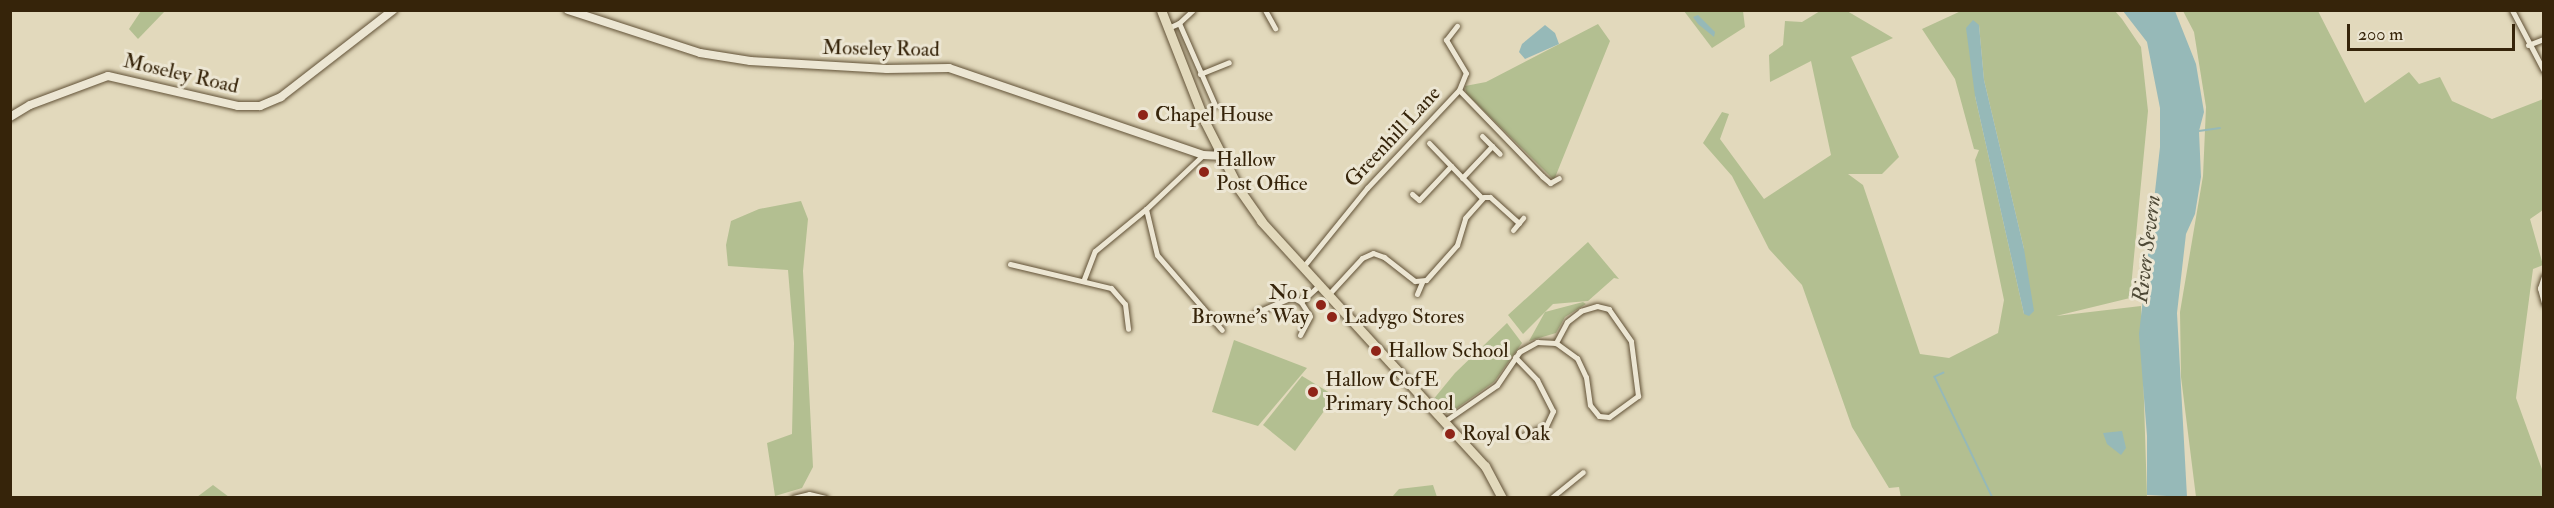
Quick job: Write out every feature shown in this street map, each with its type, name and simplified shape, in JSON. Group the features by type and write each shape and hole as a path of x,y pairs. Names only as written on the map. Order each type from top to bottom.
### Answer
{"main road":[{"path":"1161,10 1166,28 1223,156 1261,220 1327,296 1485,466 1502,498"}],"street":[{"name":"Moseley Road","path":"10,117 30,105 108,76 238,106 260,106 281,97 393,10"},
{"name":"Moseley Road","path":"568,10 689,50 750,61 887,69 949,69 1203,154 1223,156"},
{"path":"1166,28 1179,23 1193,10"},
{"path":"1265,10 1275,28"},
{"path":"2511,10 2544,71"},
{"path":"1179,23 1215,105"},
{"name":"Greenhill Lane","path":"1303,268 1367,188 1459,90 1467,73 1446,40 1457,26"},
{"path":"2528,45 2544,39"},
{"path":"1200,74 1229,62"},
{"path":"1459,90 1542,176 1550,183 1558,178"},
{"path":"1482,136 1500,154"},
{"path":"1429,143 1482,198"},
{"path":"1462,178 1492,146"},
{"path":"1084,279 1095,251 1146,209 1203,154"},
{"path":"1412,194 1419,200 1451,166"},
{"path":"1417,294 1422,282 1457,245 1465,218 1482,198 1490,197 1519,223"},
{"path":"1146,209 1157,255 1222,330"},
{"path":"1513,230 1523,218"},
{"path":"1327,296 1362,258 1373,253 1384,256 1408,277 1422,282"},
{"path":"1012,266 1084,279 1118,294 1127,309 1128,327 1120,324"},
{"path":"2544,276 2540,288 2544,303"},
{"path":"1301,302 1318,286"},
{"path":"1255,314 1292,297 1301,302 1310,316 1300,335"},
{"path":"1445,421 1497,385 1515,357 1537,342 1556,343 1570,351 1582,367 1590,405 1599,416 1609,417 1638,396 1631,341 1609,309 1597,306 1581,311 1567,322 1556,343"},
{"path":"1515,357 1537,380 1553,411 1546,426 1523,436"},
{"path":"1551,498 1583,472"},
{"path":"793,498 809,494 826,498"}],"green space":[{"path":"141,11 165,11 138,39 129,29"},
{"path":"1684,11 1743,11 1745,27 1712,48"},
{"path":"1820,11 1847,11 1893,38 1851,57 1899,157 1882,174 1848,174 1863,185 1920,354 1949,358 1998,333 2004,300 1975,160 1979,150 1974,149 1955,79 1922,29 1961,11 2115,11 2122,19 2141,47 2148,111 2130,298 2056,316 2141,306 2147,497 1901,498 1899,487 1889,488 1852,427 1802,285 1769,249 1732,176 1703,143 1722,112 1729,114 1720,139 1764,199 1831,155 1811,61 1770,82 1769,55 1783,45 1785,21 1802,22","holes":["1979,25 1984,80 2024,249 2024,314 1975,96"]},
{"path":"2183,11 2318,11 2365,103 2409,72 2419,84 2440,77 2452,101 2492,119 2543,99 2543,210 2530,219 2543,265 2533,269 2516,398 2543,472 2543,497 2196,497 2181,377 2180,312 2203,176 2206,107 2194,32"},
{"path":"1598,24 1610,41 1554,180 1466,93 1465,86 1486,82"},
{"path":"801,201 808,219 803,271 813,467 802,488 775,496 767,443 792,434 794,343 788,270 728,266 726,245 731,221 759,209"},
{"path":"1588,242 1619,279 1614,278 1588,301 1553,304 1523,334 1508,315"},
{"path":"1583,302 1586,304 1565,317 1556,333 1529,341 1545,312"},
{"path":"1507,323 1522,343 1494,382 1450,413 1442,413 1432,401 1455,373"},
{"path":"1234,340 1307,368 1258,426 1212,412"},
{"path":"1302,376 1335,396 1295,451 1263,425"},
{"path":"213,485 229,497 197,497"},
{"path":"1433,485 1437,497 1392,497 1399,489"}],"water":[{"path":"2123,11 2175,11 2196,64 2204,112 2199,131 2201,177 2195,214 2186,234 2177,313 2187,497 2147,495 2147,436 2139,334 2160,147 2160,108 2147,42"},
{"path":"1698,15 1715,32 1714,37 1693,17"},
{"path":"1973,20 1979,25 1984,80 2024,249 2034,311 2029,316 2024,314 1975,96 1966,28"},
{"path":"1545,25 1555,33 1559,44 1525,59 1519,52 1522,44"},
{"path":"2122,431 2126,448 2121,455 2107,444 2103,433"}],"waterway":[{"path":"2199,131 2220,128"},
{"path":"1944,373 1935,377 1993,498"}],"place":[{"name":"Chapel House","path":"1143,115"},
{"name":"Hallow Post Office","path":"1204,172"},
{"name":"No 1 Browne's Way","path":"1321,305"},
{"name":"Ladygo Stores","path":"1332,317"},
{"name":"Hallow School","path":"1376,351"},
{"name":"Hallow CofE Primary School","path":"1313,392"},
{"name":"Royal Oak","path":"1450,434"}],"water label":[{"name":"River Severn","path":"2147,249"}]}
